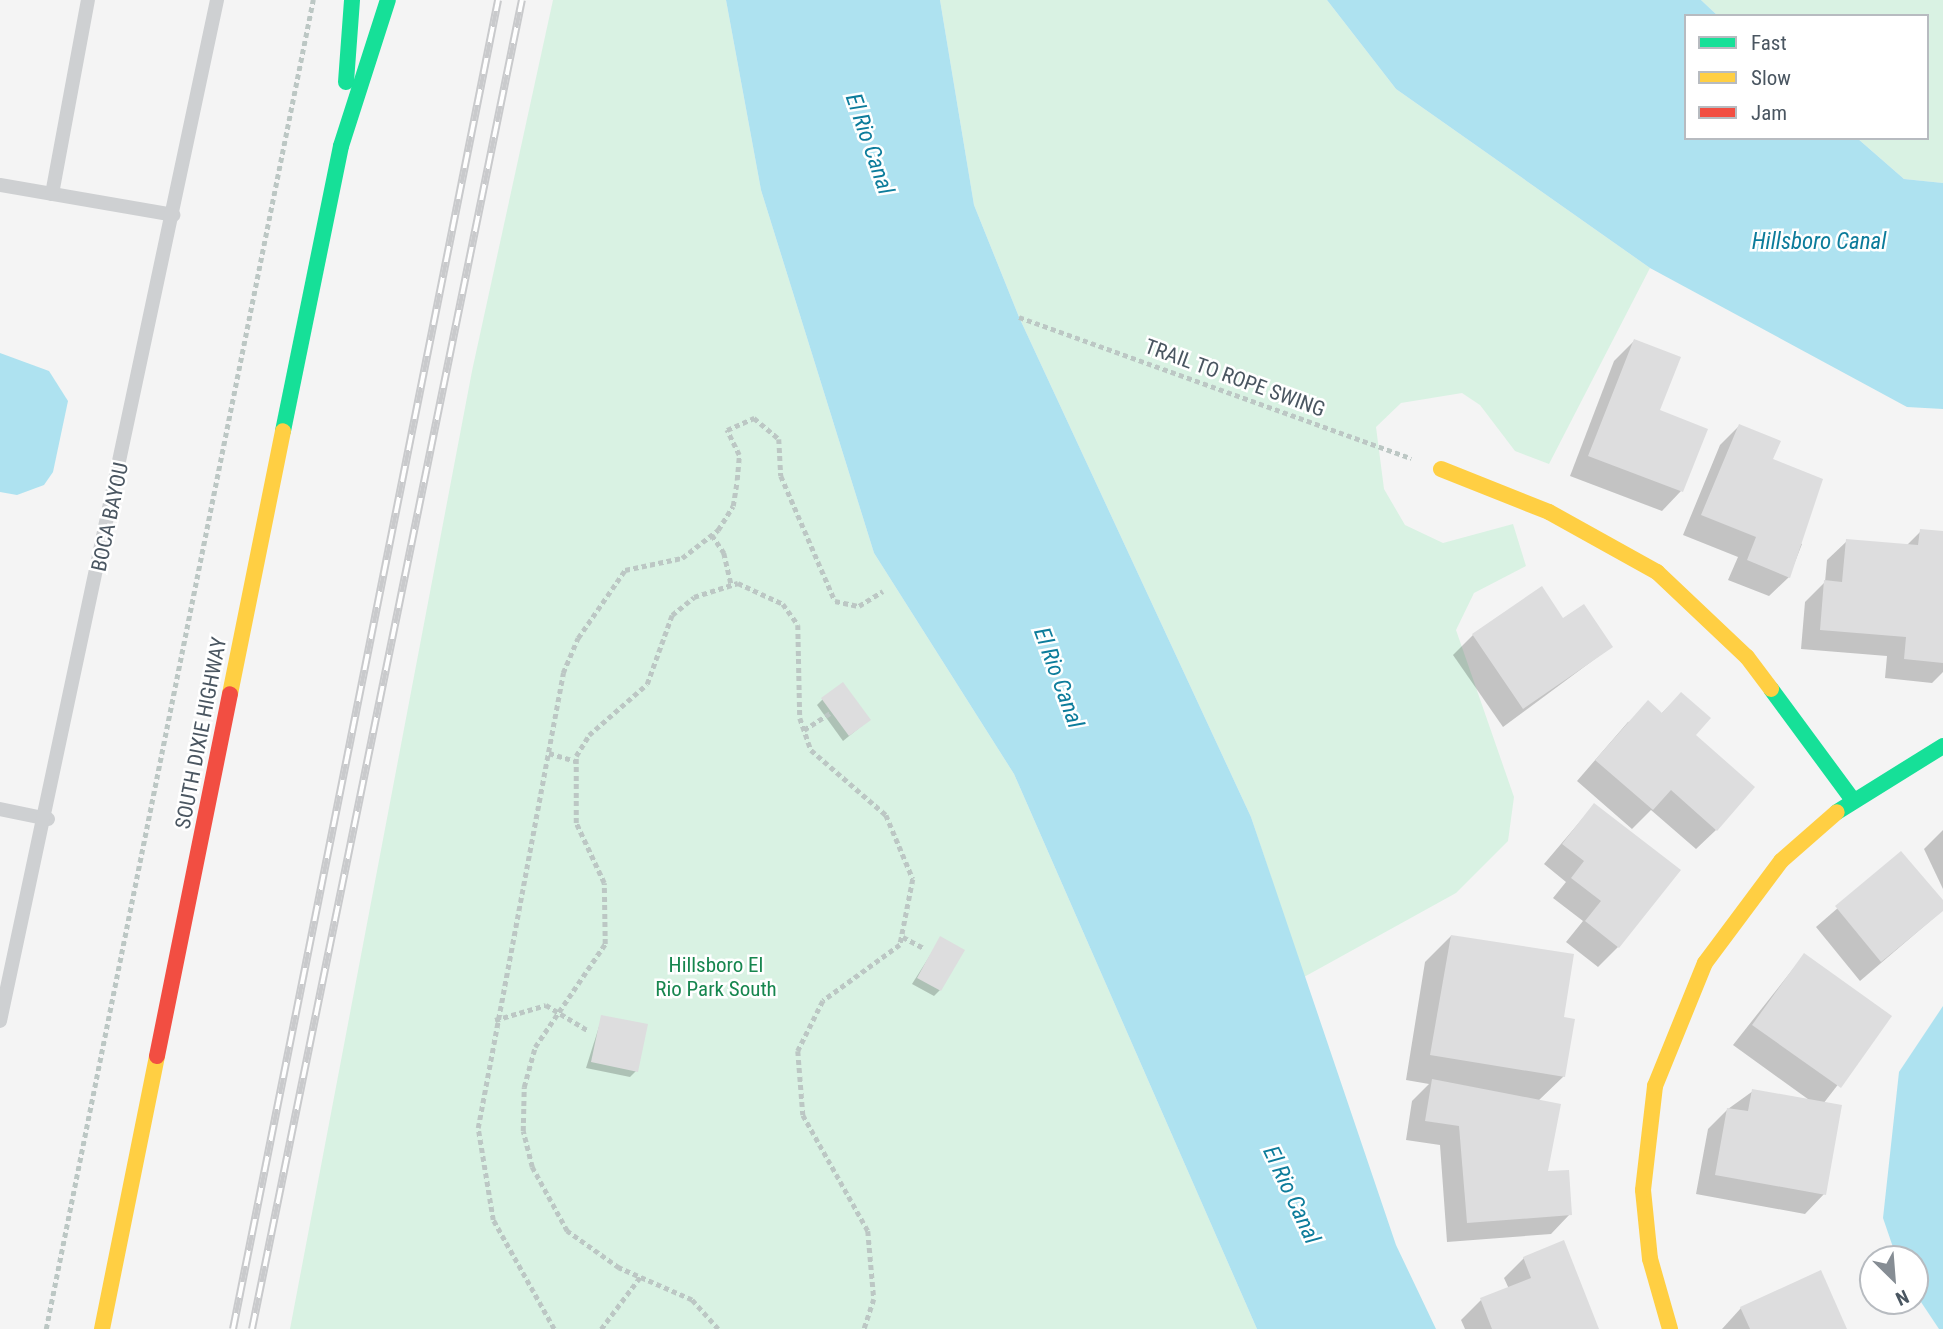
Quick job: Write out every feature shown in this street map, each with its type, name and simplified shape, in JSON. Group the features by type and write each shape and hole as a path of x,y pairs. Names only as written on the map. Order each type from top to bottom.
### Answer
{"main road":[{"name":"SOUTH DIXIE HIGHWAY","path":"341,146 352,0"},
{"name":"SOUTH DIXIE HIGHWAY","path":"102,1329 341,146 388,0"},
{"path":"1441,468 1549,512 1657,572 1746,657 1852,799"},
{"path":"1670,1329 1650,1259 1643,1190 1648,1120 1664,1053 1705,962 1740,910 1781,862 1852,799 1943,746"}],"lane":[{"path":"52,194 88,0"},
{"name":"BOCA BAYOU","path":"0,1021 48,819 217,0"},
{"path":"0,185 173,215"},
{"path":"0,809 48,819"}],"path":[{"path":"46,1329 313,0"},
{"name":"TRAIL TO ROPE SWING","path":"1019,317 1441,468"},
{"path":"554,1329 493,1220 483,1181 478,1128 495,1020 563,673 614,580 625,570 682,558 712,535 733,506 737,480 739,456 727,430 754,418 779,439 781,476 835,601 859,606 883,591"},
{"path":"712,535 724,553 730,584"},
{"path":"718,1329 692,1300 640,1277 567,1231 532,1167 523,1131 524,1087 535,1047 558,1010 590,974 605,944 609,915 604,883 576,823 575,761 589,735 647,684 672,615 694,597 730,584 757,588 783,604 798,625 804,730 810,750 831,773 865,793 886,815 904,848 913,878 903,937 822,1001 799,1051 803,1115 868,1231 874,1298 864,1329"},
{"path":"804,730 832,712"},
{"path":"549,752 575,761"},
{"path":"903,937 924,948"},
{"path":"495,1020 530,1007 558,1010 589,1031"},
{"path":"601,1329 640,1277"}],"green space":[{"name":"Hillsboro El Rio Park South","path":"553,0 726,0 761,190 874,553 1014,774 1257,1329 290,1329 472,371"},
{"path":"940,0 1327,0 1396,89 1650,268 1549,464 1515,451 1480,405 1462,393 1401,403 1376,427 1384,489 1405,525 1443,543 1513,524 1526,566 1474,593 1456,630 1514,797 1508,841 1456,893 1304,977 1251,817 1019,317 974,205"},
{"path":"1701,0 1943,0 1943,183 1904,179 1859,140 1929,140 1929,14 1716,14"}],"water":[{"name":"El Rio Canal","path":"726,0 940,0 974,205 1019,317 1251,817 1396,1245 1436,1329 1257,1329 1014,774 874,553 761,190"},
{"name":"Hillsboro Canal","path":"1327,0 1701,0 1716,14 1684,14 1684,140 1859,140 1904,179 1943,183 1943,409 1907,407 1650,268 1396,89"},
{"path":"0,353 49,371 68,401 53,472 44,485 17,495 0,492"},
{"path":"1943,1006 1943,1329 1939,1329 1929,1314 1929,1245 1892,1245 1883,1218 1899,1072"}],"building":[{"path":"1634,339 1681,357 1660,410 1708,429 1683,492 1588,456"},
{"path":"1739,424 1781,441 1773,459 1823,479 1790,578 1747,560 1756,537 1701,515"},
{"path":"1920,529 1943,531 1943,663 1904,659 1906,637 1820,630 1824,580 1842,582 1846,539 1918,545"},
{"path":"1542,586 1563,618 1584,604 1613,647 1523,709 1472,634"},
{"path":"843,682 871,720 849,736 821,698"},
{"path":"1681,692 1711,718 1696,735 1755,787 1717,831 1671,790 1653,810 1595,760 1648,700 1662,713"},
{"path":"1594,803 1681,870 1619,948 1585,921 1601,901 1571,878 1584,861 1562,844"},
{"path":"1901,851 1943,900 1943,911 1881,962 1835,906"},
{"path":"1451,935 1574,954 1564,1017 1575,1019 1565,1077 1430,1055"},
{"path":"940,936 965,950 941,991 917,978"},
{"path":"1804,953 1892,1016 1841,1088 1752,1025"},
{"path":"601,1015 648,1024 638,1072 591,1062"},
{"path":"1432,1079 1561,1104 1548,1171 1569,1170 1572,1215 1467,1223 1459,1126 1425,1121"},
{"path":"1752,1089 1842,1105 1826,1195 1715,1175 1727,1108 1748,1111"},
{"path":"1564,1240 1599,1329 1492,1329 1480,1298 1531,1278 1523,1257"},
{"path":"1821,1270 1847,1329 1750,1329 1740,1307"}],"railway":[{"path":"233,1329 498,0"},
{"path":"252,1329 522,0"}],"traffic: fast":[{"path":"346,82 352,0"},
{"path":"283,431 341,146 388,0"},
{"path":"1771,689 1852,799"},
{"path":"1837,812 1943,746"}],"traffic: slow":[{"path":"230,694 283,431"},
{"path":"1441,469 1549,512 1657,572 1747,657 1771,689"},
{"path":"1670,1329 1650,1259 1643,1190 1655,1086 1705,963 1781,861 1837,812"},
{"path":"102,1329 157,1056"}],"traffic: jam":[{"path":"157,1056 230,694"}]}
